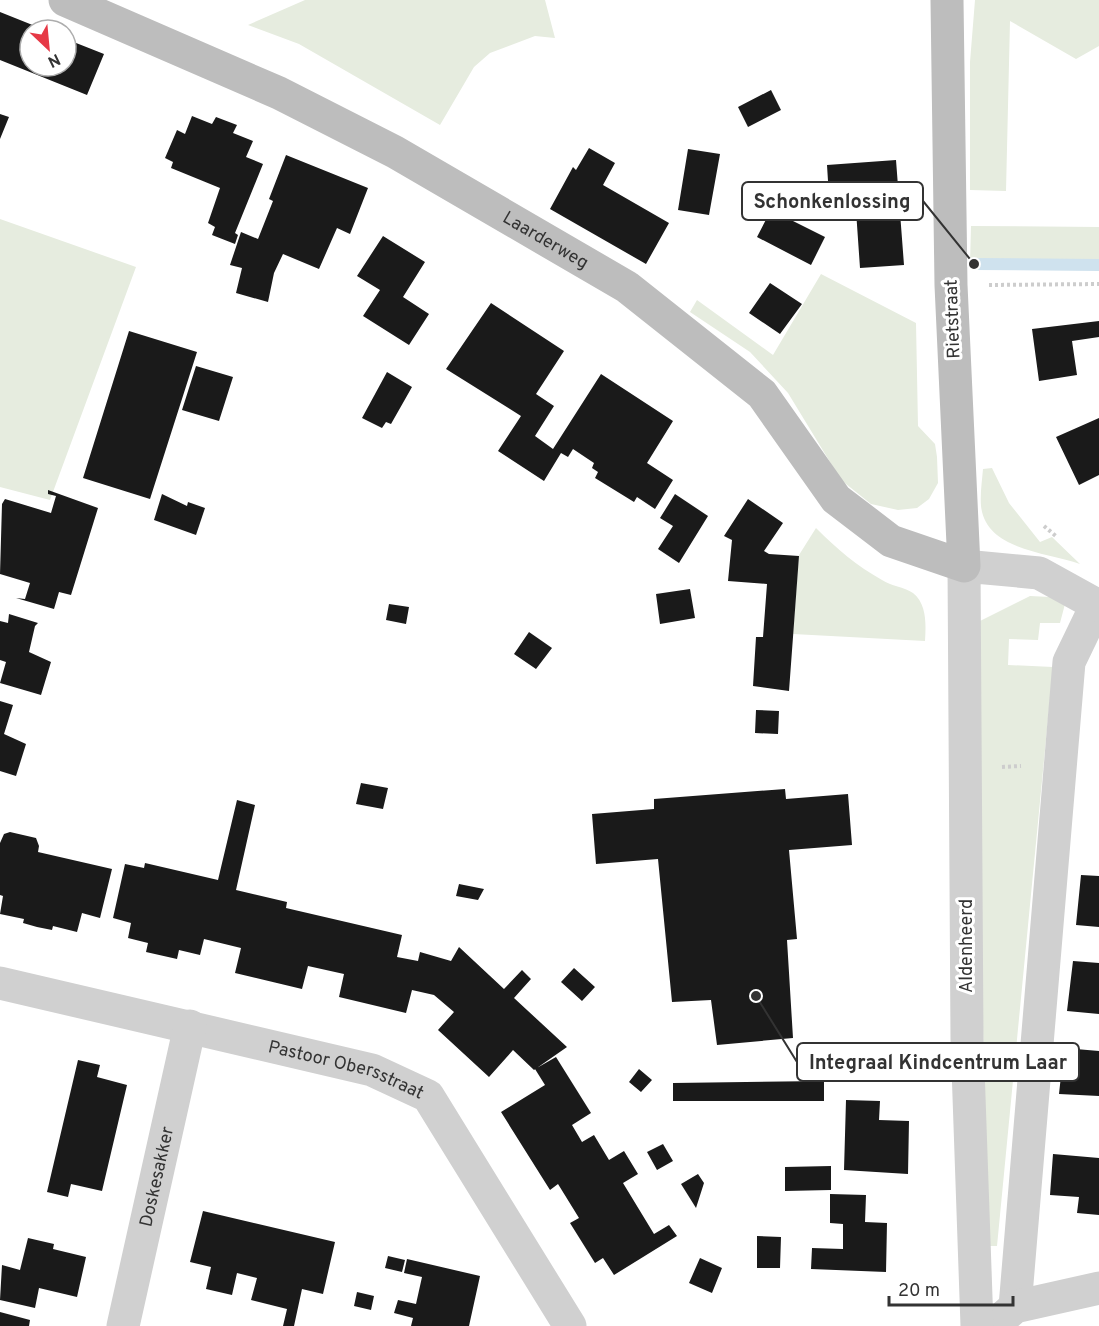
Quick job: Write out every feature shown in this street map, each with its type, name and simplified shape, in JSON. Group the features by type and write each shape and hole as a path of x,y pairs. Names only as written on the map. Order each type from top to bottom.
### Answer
{"street":[{"name":"Laarderweg","path":"65,0 279,93 385,147 627,287 762,394 836,499 891,541 964,566"},
{"name":"Rietstraat","path":"947,0 951,285 964,566"},
{"path":"964,566 1039,573 1098,605 1069,662 1005,1316 1099,1288"},
{"name":"Aldenheerd","path":"964,566 967,1039 977,1326"},
{"name":"Pastoor Obersstraat","path":"0,983 372,1070 428,1096 570,1326"},
{"name":"Doskesakker","path":"123,1326 190,1026"}],"path":[{"path":"951,285 1099,284"},
{"path":"965,767 1060,766"}],"shaded area":[{"path":"305,0 545,0 555,38 535,36 490,53 474,67 440,125 299,44 248,25"},
{"path":"975,0 1099,0 1099,46 1076,59 1010,21 1006,191 970,190 970,62"},
{"path":"0,219 136,267 50,500 0,487"},
{"path":"971,226 1099,227 1099,264 970,263"},
{"path":"821,274 916,323 918,426 935,444 938,483 929,499 917,508 898,510 871,504 841,480 788,393 750,352 690,312 697,300 773,355"},
{"path":"992,468 1009,503 1040,542 1052,537 1080,564 1020,547 994,532 985,521 981,506 983,469"},
{"path":"816,528 864,569 886,582 913,593 918,598 925,615 925,641 793,634 799,555"},
{"path":"1030,596 1050,597 1065,604 1060,623 1040,623 1038,640 1009,639 1008,665 1053,667 997,1246 988,1246 976,723 980,621"}],"building":[{"path":"0,12 18,19 18,67 0,60"},
{"path":"78,44 104,54 87,95 45,78 78,78"},
{"path":"771,90 781,110 748,127 738,107"},
{"path":"0,114 9,117 0,139"},
{"path":"192,116 212,124 216,117 237,125 233,133 253,141 246,157 263,164 235,233 238,235 235,244 212,235 215,227 208,223 220,188 171,168 173,162 165,158 177,130 185,134"},
{"path":"589,148 615,163 603,185 669,223 646,264 550,209 573,167 576,170"},
{"path":"688,149 720,154 709,215 678,210"},
{"path":"286,155 368,188 350,234 337,228 319,269 283,254 274,273 268,302 236,293 242,268 230,265 241,232 258,239 273,201 269,199"},
{"path":"896,160 904,265 860,268 855,196 829,197 827,165"},
{"path":"771,210 825,237 811,265 757,237"},
{"path":"383,236 425,262 403,297 429,314 409,345 363,316 380,290 357,276"},
{"path":"770,283 802,304 780,334 749,313"},
{"path":"491,303 564,351 536,394 554,406 535,436 553,449 601,374 673,421 647,463 673,480 655,509 637,497 634,502 595,478 598,472 592,468 594,463 573,449 568,457 561,453 544,481 498,451 521,416 446,369"},
{"path":"1099,321 1099,337 1072,341 1077,375 1039,381 1032,329"},
{"path":"129,331 197,352 150,499 83,478"},
{"path":"196,366 233,377 219,421 182,410"},
{"path":"387,372 412,387 391,424 386,422 382,428 362,418"},
{"path":"1099,418 1099,475 1079,485 1056,437"},
{"path":"48,490 98,508 71,595 59,592 54,609 16,598 25,599 30,583 0,574 2,504 5,499 51,513 56,496 48,494"},
{"path":"162,494 187,506 188,502 205,508 196,535 154,520"},
{"path":"675,494 708,516 679,563 658,549 673,526 660,518"},
{"path":"748,499 783,523 764,551 769,554 799,556 789,691 753,686 756,637 763,637 767,584 728,581 732,540 724,536"},
{"path":"690,589 695,618 660,624 656,594"},
{"path":"389,604 409,607 406,624 386,620"},
{"path":"9,614 38,623 35,626 29,652 51,662 41,695 0,683 6,662 0,660 0,621 8,623"},
{"path":"529,632 552,648 536,669 514,654"},
{"path":"0,701 13,705 4,734 26,744 16,776 0,771"},
{"path":"756,710 779,711 778,734 755,733"},
{"path":"361,783 388,788 383,809 356,804"},
{"path":"785,789 786,799 848,794 852,845 789,850 797,939 787,940 793,1038 717,1045 711,1000 672,1002 658,859 596,864 592,814 654,809 654,799"},
{"path":"237,800 255,805 236,890 287,902 286,908 402,935 397,957 418,961 420,952 451,961 459,947 504,989 522,970 531,979 514,998 567,1047 534,1070 513,1050 489,1077 438,1030 454,1012 434,995 412,990 406,1013 339,997 344,974 308,966 302,989 235,973 241,948 204,939 200,955 179,950 177,959 146,952 148,943 128,938 131,923 113,918 125,864 144,868 145,863 218,880"},
{"path":"10,832 36,838 39,846 38,852 112,869 100,918 82,913 77,932 53,926 52,930 37,927 23,923 24,919 0,914 3,896 0,895 0,843 4,834"},
{"path":"1081,875 1099,876 1099,927 1076,925"},
{"path":"459,884 484,889 478,900 456,896"},
{"path":"1073,961 1099,963 1099,1014 1067,1011"},
{"path":"574,968 595,987 582,1001 561,982"},
{"path":"1064,1048 1099,1051 1099,1096 1059,1094"},
{"path":"556,1057 591,1113 572,1125 582,1142 594,1135 609,1160 624,1151 638,1174 623,1183 654,1234 669,1225 677,1236 614,1275 603,1258 595,1263 570,1223 579,1218 558,1184 550,1190 501,1112 545,1085 535,1069"},
{"path":"78,1060 100,1065 97,1077 127,1085 102,1191 71,1184 68,1197 47,1192"},
{"path":"639,1069 652,1080 641,1092 629,1082"},
{"path":"824,1081 824,1101 673,1101 673,1083"},
{"path":"846,1100 880,1101 879,1120 909,1121 908,1174 844,1170"},
{"path":"663,1144 673,1161 657,1170 647,1152"},
{"path":"1053,1154 1099,1158 1099,1215 1077,1213 1079,1197 1050,1195"},
{"path":"831,1166 831,1190 785,1191 785,1167"},
{"path":"698,1174 704,1183 696,1208 681,1184"},
{"path":"830,1194 866,1195 865,1222 887,1223 886,1272 811,1269 812,1248 843,1249 843,1224 830,1223"},
{"path":"203,1211 335,1242 323,1294 302,1289 294,1326 283,1326 287,1309 251,1300 257,1278 237,1273 232,1295 206,1289 211,1267 190,1262"},
{"path":"757,1236 781,1237 780,1268 757,1268"},
{"path":"28,1238 54,1244 53,1249 86,1257 77,1297 39,1288 35,1308 0,1300 2,1265 20,1270"},
{"path":"388,1256 405,1260 402,1272 385,1268"},
{"path":"700,1258 722,1268 712,1293 689,1283"},
{"path":"407,1259 480,1276 469,1326 411,1326 413,1318 394,1313 398,1300 416,1304 422,1277 404,1273"},
{"path":"357,1292 374,1296 371,1310 354,1306"},
{"path":"0,1312 30,1320 29,1326 0,1326"}],"waterway":[{"path":"974,264 1099,265"}],"place":[{"name":"Schonkenlossing","path":"974,264"},
{"name":"Integraal Kindcentrum Laar","path":"756,996"}]}
